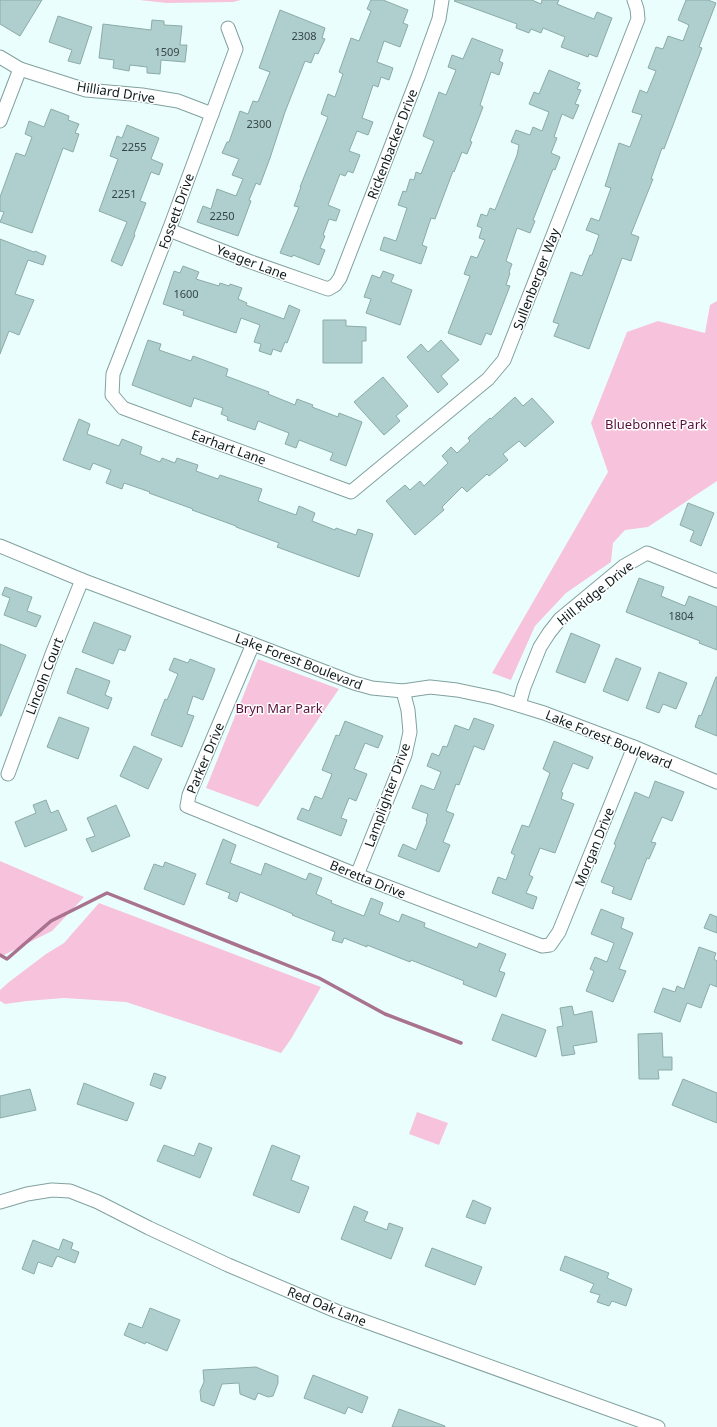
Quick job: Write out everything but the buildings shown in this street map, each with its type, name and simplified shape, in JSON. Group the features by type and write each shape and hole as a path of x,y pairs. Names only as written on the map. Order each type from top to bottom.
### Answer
{"street":[{"name":"Rickenbacker Drive","path":"335,285 340,278 418,78 439,19 442,0"},
{"name":"Sullenberger Way","path":"351,492 488,379 504,360 638,19 635,4"},
{"name":"Fossett Drive","path":"112,395 113,374 169,230 236,49 228,28"},
{"name":"Hilliard Drive","path":"0,57 20,69 86,90 178,101 212,114"},
{"path":"0,121 20,69"},
{"name":"Yeager Lane","path":"169,230 251,262 328,289 335,285"},
{"name":"Earhart Lane","path":"112,395 123,408 351,492"},
{"name":"Lake Forest Boulevard","path":"0,546 82,580 253,644 354,684 372,688 402,691 430,687 457,690 495,698 544,713 634,747 717,782"},
{"name":"Hill Ridge Drive","path":"519,705 526,680 540,647 548,633 560,619 624,566 647,553 717,581"},
{"name":"Lincoln Court","path":"8,774 52,654 82,580"},
{"name":"Parker Drive","path":"187,806 189,795 253,644"},
{"name":"Lamplighter Drive","path":"357,875 405,755 410,732 408,710 402,691"},
{"name":"Morgan Drive","path":"550,945 559,932 634,747"},
{"name":"Beretta Drive","path":"187,806 357,875 535,944 542,946 550,945"},
{"name":"Red Oak Lane","path":"0,1202 27,1194 52,1190 70,1191 98,1202 228,1265 336,1311 658,1427"}],"green space":[{"path":"139,0 241,0 233,2 167,3"},
{"name":"Bluebonnet Park","path":"717,301 717,481 648,527 625,530 613,543 611,562 566,593 535,626 511,680 492,673 608,472 591,423 627,332 658,321 705,333 710,305"},
{"name":"Bryn Mar Park","path":"258,659 339,689 258,807 206,788"},
{"path":"0,861 84,897 52,931 0,957"},
{"path":"99,903 321,987 291,1039 281,1053 126,1002 64,998 5,1004 0,1001 0,990 46,954 64,943"},
{"path":"417,1112 448,1123 439,1145 409,1134"}],"waterway":[{"path":"0,955 7,959 51,921 107,893 319,978 385,1014 461,1043"}]}
